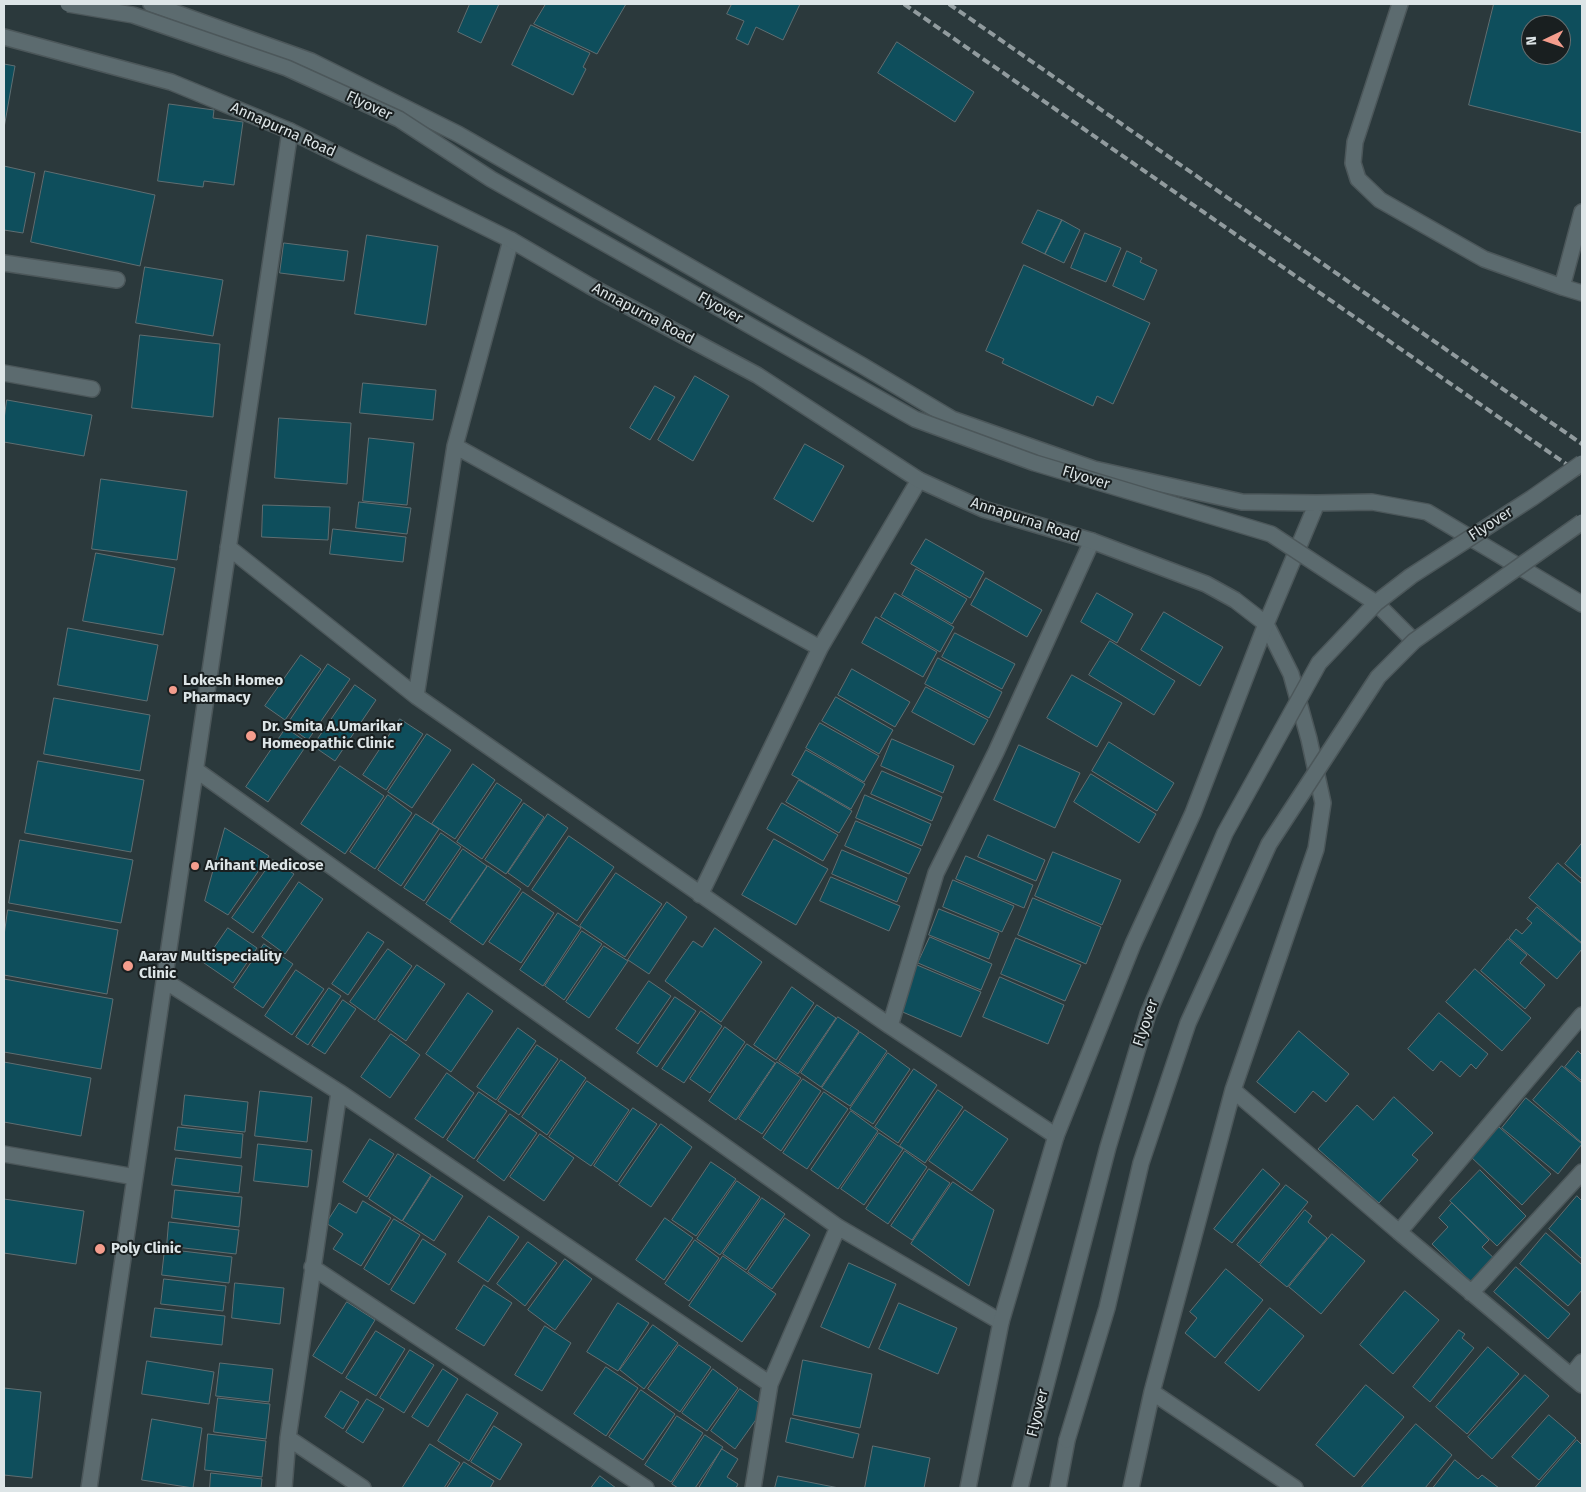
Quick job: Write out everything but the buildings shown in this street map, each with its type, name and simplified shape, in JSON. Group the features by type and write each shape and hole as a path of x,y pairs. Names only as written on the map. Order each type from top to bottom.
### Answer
{"street":[{"name":"Flyover","path":"68,4 133,16 287,68 399,120 490,179 915,418 1035,463 1271,534 1376,604 1414,641"},
{"path":"151,4 311,61 458,134 952,419 1094,469 1242,502 1372,502 1427,512 1582,604"},
{"path":"1400,4 1355,142 1353,163 1358,179 1380,200 1484,258 1582,293"},
{"name":"Annapurna Road","path":"4,37 171,82 290,131 511,240 590,286 757,375 919,480 983,509 1092,541 1206,584 1235,600 1266,624"},
{"path":"89,1488 290,131"},
{"path":"1562,287 1582,212"},
{"path":"416,696 455,446 511,240"},
{"path":"4,263 117,280"},
{"path":"4,373 92,389"},
{"path":"455,446 820,648"},
{"name":"Flyover","path":"1020,1488 1108,1147 1148,1014 1225,833 1319,663 1376,604 1411,576 1532,498 1582,463"},
{"path":"700,894 820,648 919,480"},
{"path":"968,1488 1000,1322 1056,1136 1133,944 1193,813 1266,624 1317,503"},
{"path":"1058,1488 1067,1440 1107,1308 1141,1163 1188,1023 1269,844 1378,677 1414,641 1582,522"},
{"path":"890,1026 936,873 996,752 1092,541"},
{"path":"228,547 416,696 890,1026 1056,1136"},
{"path":"1131,1488 1152,1392 1233,1090 1316,849 1323,803 1309,739 1291,674 1266,624"},
{"path":"196,770 838,1227 1000,1322"},
{"path":"165,981 339,1092 770,1384"},
{"path":"1399,1232 1582,1015"},
{"path":"1233,1090 1399,1232 1577,1380 1582,1362"},
{"path":"284,1488 288,1438 339,1092"},
{"path":"4,1154 135,1177"},
{"path":"1472,1292 1582,1172"},
{"path":"754,1488 770,1384 838,1227"},
{"path":"312,1267 646,1488"},
{"path":"1152,1392 1296,1488"},
{"path":"288,1438 363,1488"}],"railway":[{"path":"904,4 1582,475"},
{"path":"949,4 1582,444"}],"place":[{"name":"Lokesh Homeo Pharmacy","path":"173,690"},
{"name":"Dr. Smita A.Umarikar Homeopathic Clinic","path":"251,736"},
{"name":"Arihant Medicose","path":"195,866"},
{"name":"Aarav Multispeciality Clinic","path":"128,966"},
{"name":"Poly Clinic","path":"100,1249"}]}
